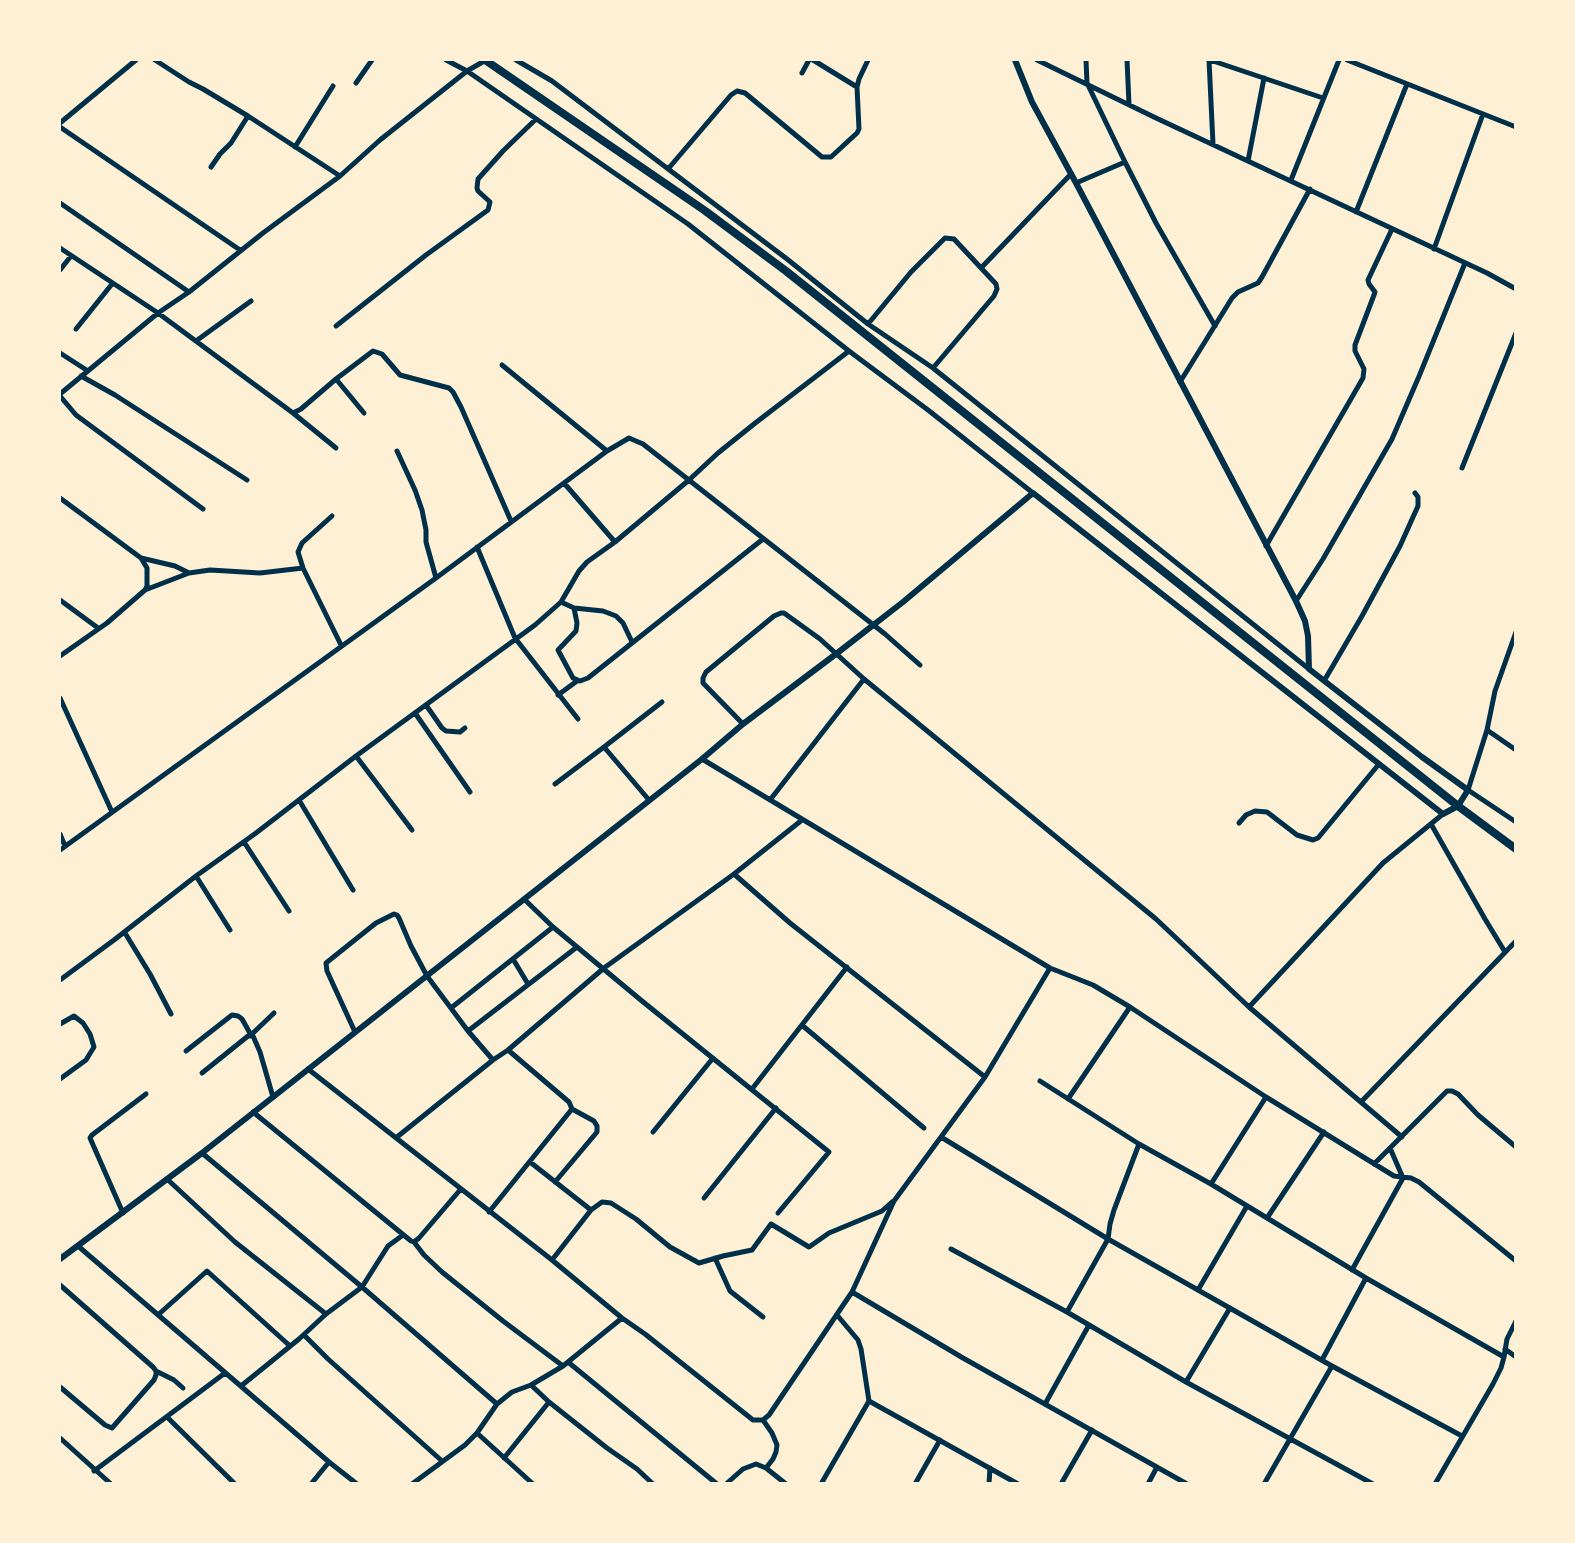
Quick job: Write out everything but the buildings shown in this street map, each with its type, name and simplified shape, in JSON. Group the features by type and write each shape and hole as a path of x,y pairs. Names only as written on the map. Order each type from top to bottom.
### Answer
{"highway":[{"path":"485,60 704,210 786,271 1458,806 1516,849"}],"street":[{"path":"136,60 60,125 240,250"},
{"path":"155,60 340,176"},
{"path":"356,83 372,60"},
{"path":"446,60 467,71 688,224 1443,814"},
{"path":"203,509 76,415 60,395 158,313 340,176 380,140 467,71 485,60"},
{"path":"516,60 552,81 787,259 868,324 933,368 1324,681 1422,757 1516,822"},
{"path":"802,73 811,60 857,87"},
{"path":"668,169 737,91 745,93 822,157 831,157 859,129 857,87 868,60"},
{"path":"1015,60 1032,102 1296,601 1308,636 1309,669"},
{"path":"1037,60 1050,63 1129,104 1516,289"},
{"path":"1086,60 1087,83 1125,162 1156,223 1215,326"},
{"path":"1127,60 1129,104"},
{"path":"1213,144 1210,60 1323,98"},
{"path":"1291,180 1339,60"},
{"path":"1347,60 1516,127"},
{"path":"1248,161 1264,78"},
{"path":"1356,212 1407,84"},
{"path":"295,147 333,86"},
{"path":"1434,249 1483,114"},
{"path":"211,167 248,116"},
{"path":"336,326 488,210 490,202 478,191 478,179 536,119"},
{"path":"1076,183 1125,162"},
{"path":"981,268 1070,174"},
{"path":"1181,382 1232,298 1238,292 1258,283 1310,189"},
{"path":"60,203 189,292"},
{"path":"1266,546 1363,378 1364,369 1355,351 1355,345 1375,292 1368,284 1368,279 1392,229"},
{"path":"868,324 911,272 945,238 954,239 996,284 996,293 933,368"},
{"path":"60,248 158,313 293,413 336,449"},
{"path":"60,270 71,256"},
{"path":"1296,601 1392,439 1465,263"},
{"path":"76,329 112,284"},
{"path":"195,341 251,301"},
{"path":"1462,468 1516,333"},
{"path":"293,413 301,410 373,351 378,351 400,375 449,388 453,392 511,521"},
{"path":"60,980 356,756 535,625 561,602 579,570 587,562 615,542 718,453 849,351"},
{"path":"60,353 88,371"},
{"path":"502,365 607,451"},
{"path":"81,376 247,480"},
{"path":"337,379 364,413"},
{"path":"60,834 62,848 607,451 629,438 637,440 689,480 920,665"},
{"path":"397,451 422,510 426,542 436,578"},
{"path":"564,483 615,542"},
{"path":"60,1259 202,1153 427,976 743,724 903,601 1033,493"},
{"path":"1324,681 1400,546 1418,506 1415,493"},
{"path":"60,498 141,558 148,575 145,590"},
{"path":"332,516 298,552 303,568 341,645"},
{"path":"558,695 577,681 584,680 763,539"},
{"path":"477,547 515,638 578,719"},
{"path":"1152,562 1159,549"},
{"path":"141,558 175,566 189,573"},
{"path":"60,656 107,623 145,590 189,573 209,570 260,573 303,568"},
{"path":"60,600 98,628"},
{"path":"561,602 574,608 603,611 616,616 623,622 632,642"},
{"path":"574,608 576,631 558,650 577,681"},
{"path":"743,724 703,683 703,678 706,672 774,616 781,613 788,615 1147,912 1249,1007 1402,1137"},
{"path":"1249,1007 1383,863 1443,814 1458,806 1468,790 1487,730 1495,691 1516,632"},
{"path":"770,800 864,679"},
{"path":"60,698 112,812"},
{"path":"555,783 662,702"},
{"path":"426,705 446,731 460,732 466,728"},
{"path":"415,713 470,792"},
{"path":"1487,730 1516,750"},
{"path":"604,747 649,800"},
{"path":"356,756 412,830"},
{"path":"702,759 1050,968 1093,985 1130,1007 1266,1097 1394,1176 1419,1182 1516,1261"},
{"path":"1240,823 1246,815 1255,811 1267,812 1297,835 1313,840 1318,838 1379,764"},
{"path":"299,800 353,890"},
{"path":"397,1137 509,1050 604,968 734,874 802,820"},
{"path":"1431,824 1505,952"},
{"path":"244,842 289,911"},
{"path":"734,874 790,923 985,1077"},
{"path":"196,876 230,930"},
{"path":"524,899 577,947 829,1152 778,1213"},
{"path":"355,1032 327,971 326,963 376,923 394,914 399,918 427,976 493,1060"},
{"path":"451,1008 553,927"},
{"path":"125,933 171,1014"},
{"path":"1360,1102 1516,941"},
{"path":"468,1031 577,947"},
{"path":"513,958 528,984"},
{"path":"752,1089 847,967"},
{"path":"308,1069 753,1420 763,1420 852,1292 894,1200 985,1077 1050,968"},
{"path":"1068,1099 1130,1007"},
{"path":"202,1073 251,1035 274,1013"},
{"path":"186,1051 232,1015 238,1016 255,1038 273,1097"},
{"path":"60,1024 74,1016 83,1023 94,1047 86,1060 60,1079"},
{"path":"803,1026 924,1128"},
{"path":"509,1050 569,1101 572,1109 594,1121 597,1126 597,1132 555,1182"},
{"path":"653,1132 713,1058"},
{"path":"1040,1081 1139,1144 1366,1278 1516,1357"},
{"path":"1374,1164 1447,1091 1458,1094 1516,1147"},
{"path":"123,1213 90,1138 146,1094"},
{"path":"1211,1185 1266,1097"},
{"path":"704,1198 776,1108"},
{"path":"489,1212 572,1109"},
{"path":"253,1112 414,1242 442,1272 566,1364 717,1483"},
{"path":"1267,1218 1324,1132"},
{"path":"941,1137 1108,1239 1462,1436"},
{"path":"1067,1312 1108,1239 1114,1210 1139,1144"},
{"path":"1390,1148 1403,1178"},
{"path":"202,1153 497,1404"},
{"path":"530,1161 591,1210"},
{"path":"1352,1269 1403,1178"},
{"path":"167,1179 235,1242 326,1314"},
{"path":"414,1242 460,1190"},
{"path":"552,1260 591,1210 602,1202 611,1203 636,1219 670,1247 699,1264 752,1250 771,1224 809,1247 828,1233 881,1211 894,1200"},
{"path":"1198,1290 1247,1206"},
{"path":"241,1386 362,1287 388,1247 403,1235"},
{"path":"78,1246 329,1462 357,1483"},
{"path":"951,1249 1067,1312 1186,1382 1373,1483"},
{"path":"715,1258 730,1291 763,1317"},
{"path":"159,1314 207,1271 290,1346"},
{"path":"1322,1360 1366,1278"},
{"path":"60,1285 156,1371 183,1388"},
{"path":"852,1292 963,1359 1187,1483"},
{"path":"1186,1382 1230,1308"},
{"path":"821,1483 869,1401 858,1340 837,1315"},
{"path":"412,1483 465,1445 497,1404 512,1392 531,1385 566,1364 622,1318"},
{"path":"1435,1483 1501,1368 1507,1339 1516,1321"},
{"path":"1045,1404 1089,1325"},
{"path":"304,1335 442,1461"},
{"path":"1264,1483 1332,1366"},
{"path":"60,1387 112,1428 154,1380 156,1371"},
{"path":"94,1471 226,1373"},
{"path":"531,1385 653,1483"},
{"path":"869,1401 1018,1483"},
{"path":"504,1458 549,1402"},
{"path":"167,1417 235,1483"},
{"path":"763,1420 777,1445 773,1459 766,1468"},
{"path":"1061,1483 1092,1430"},
{"path":"477,1433 533,1483"},
{"path":"60,1438 94,1471 111,1483"},
{"path":"915,1483 940,1440"},
{"path":"311,1483 329,1462"},
{"path":"726,1483 756,1464 786,1483"},
{"path":"1148,1483 1157,1467"},
{"path":"989,1483 990,1468"}]}
